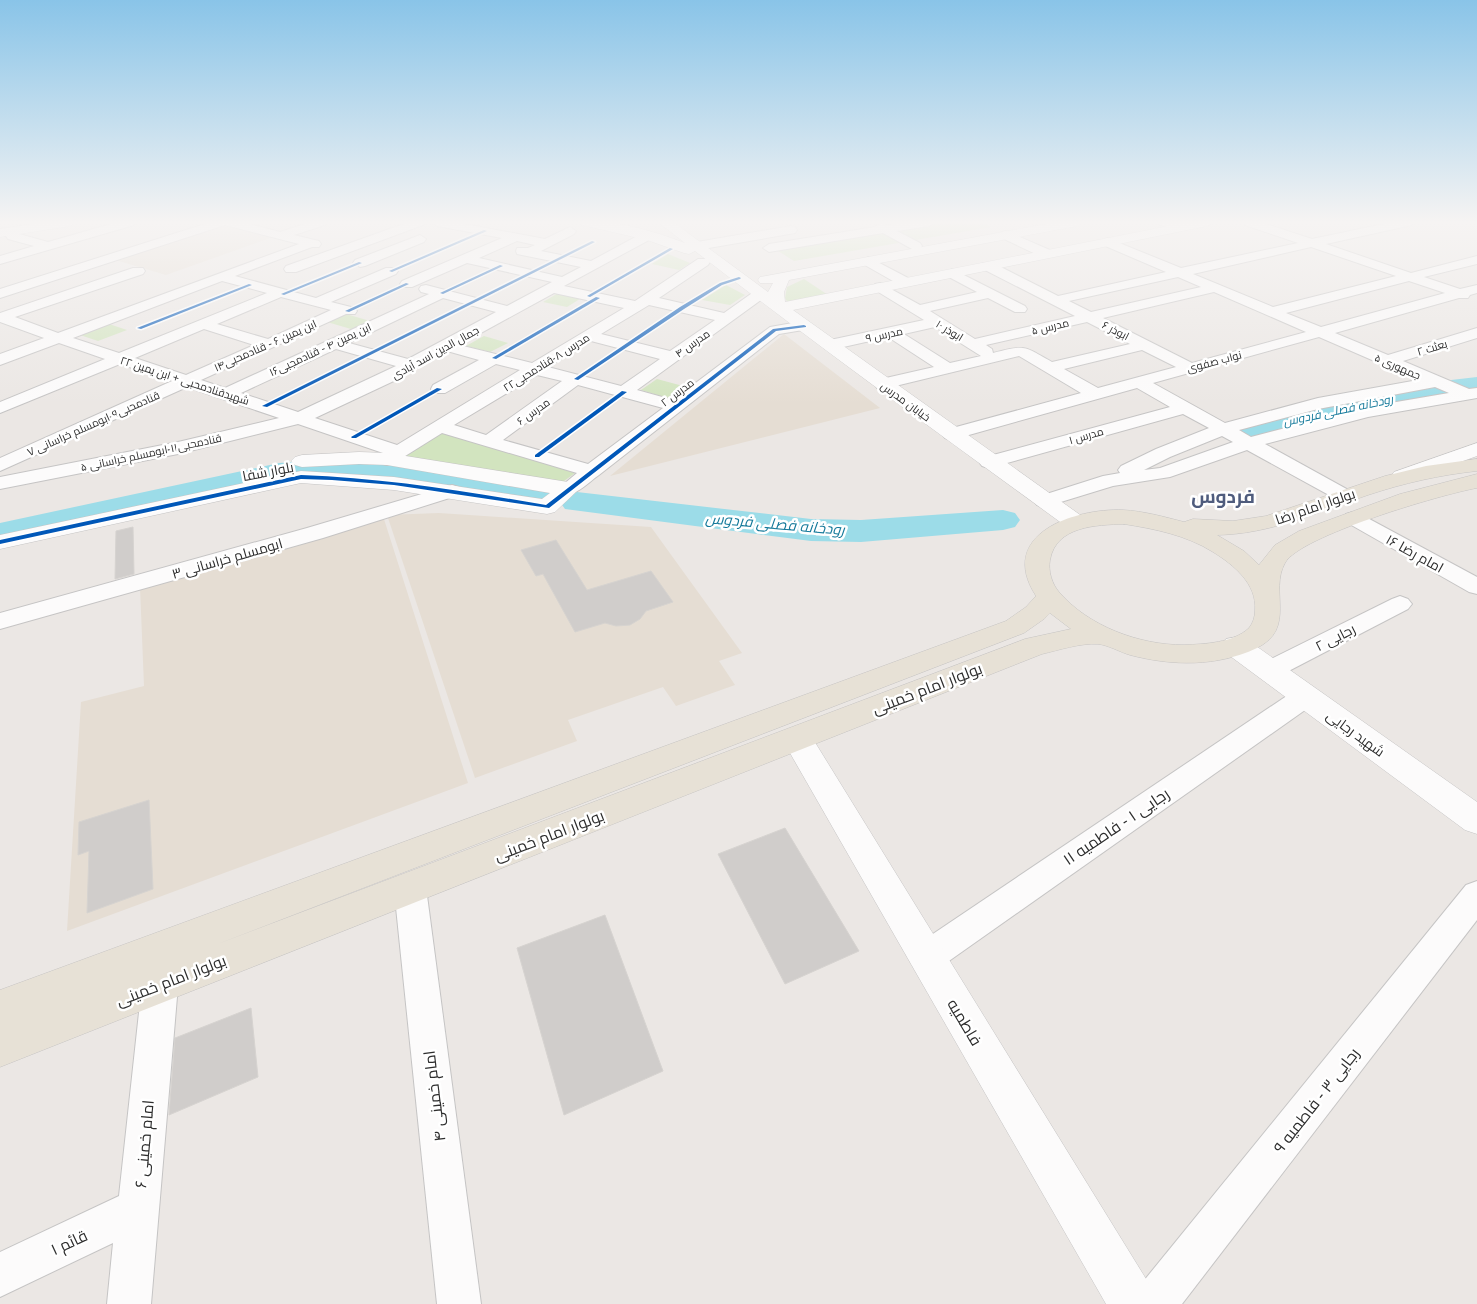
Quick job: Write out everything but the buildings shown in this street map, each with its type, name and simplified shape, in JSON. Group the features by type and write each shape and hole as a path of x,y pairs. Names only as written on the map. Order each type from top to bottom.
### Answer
{"main road":[{"name":"خیابان مدرس","path":"745,283 749,285"},
{"name":"خیابان مدرس","path":"746,283 950,434 1075,522"},
{"path":"749,285 757,283"},
{"path":"785,283 776,292 778,308 901,283"},
{"path":"1402,477 1477,449"},
{"name":"بلوار شفا","path":"0,524 280,464 318,459 393,456 568,489"},
{"name":"بولوار امام رضا","path":"1477,465 1402,477 1283,519 1254,526 1210,529 1124,517 1075,522 1051,534 1038,552 1036,573 1050,597 1072,618 1102,635 1136,647 1173,654 1207,654 1236,646 1258,634 1269,616 1269,570 1276,557 1288,546 1353,518 1429,492 1477,481"},
{"name":"بلوار شفا","path":"0,542 301,477 344,478 452,491 547,507 568,489"},
{"path":"1152,521 1183,529 1212,541 1238,557 1257,576 1268,596"},
{"name":"بولوار امام خمینی","path":"0,1009 1015,627 1035,613 1050,597"},
{"name":"بولوار امام خمینی","path":"0,1047 1036,646 1066,639 1102,635"},
{"name":"شهید رجایی","path":"1236,646 1477,820"},
{"name":"فاطمیه","path":"797,739 1134,1304"}],"street":[{"path":"0,294 34,283"},
{"path":"1,317 102,283"},
{"path":"0,360 144,306 199,283"},
{"path":"245,283 383,320"},
{"path":"250,285 256,283"},
{"path":"316,302 362,283"},
{"path":"554,283 641,303 728,318"},
{"name":"مدرس ۸-قنادمحبی۲۲","path":"393,456 589,336 671,283"},
{"path":"971,283 1020,308"},
{"name":"ابوذر ۶","path":"1022,283 1190,368"},
{"path":"1057,300 1135,283"},
{"name":"جمهوری ۵","path":"1203,283 1435,382 1473,395"},
{"path":"1271,312 1386,283"},
{"path":"1426,283 1477,300"},
{"path":"408,284 508,311"},
{"name":"جمال الدین اسد آبادی","path":"301,418 410,365 558,284"},
{"name":"مدرس ۴","path":"624,392 728,318 749,285"},
{"name":"ابوذر ۱۰","path":"880,287 994,357"},
{"path":"87,288 108,295"},
{"name":"مدرس ۵","path":"972,344 1215,288"},
{"name":"نواب صفوی","path":"950,434 1477,289"},
{"path":"0,408 279,293"},
{"name":"ابن یمین ۴ - قنادمجبی۱۶","path":"226,394 442,293"},
{"path":"917,310 991,293"},
{"path":"123,300 144,306"},
{"name":"ابن یمین ۶ - قنادمحبی۱۴","path":"187,380 344,310"},
{"name":"شهیدقنادمحبی + ابن یمین ۲۲","path":"1,317 58,338 301,418 393,456"},
{"name":"مدرس ۹","path":"830,345 937,322"},
{"path":"202,324 270,344"},
{"name":"مدرس ۲","path":"568,489 776,330 804,326"},
{"path":"891,332 948,369"},
{"name":"بعثت ۲","path":"1387,361 1477,333"},
{"path":"589,336 673,357"},
{"path":"333,343 410,365"},
{"path":"1050,367 1144,345"},
{"path":"446,346 677,406"},
{"name":"مدرس ۵","path":"883,384 1021,351 1050,367"},
{"path":"440,389 494,358"},
{"path":"1050,367 1096,394"},
{"path":"1110,480 1146,460 1223,429 1342,398 1435,382 1477,378"},
{"name":"قنادمحبی۹-ابومسلم خراسانی ۷","path":"0,465 187,380"},
{"name":"مدرس ۶","path":"488,442 576,380"},
{"path":"1138,382 1345,496"},
{"path":"1044,501 1110,480 1163,473 1248,443 1367,412 1473,395"},
{"name":"مدرس ۱","path":"989,462 1184,408"},
{"name":"قنادمحبی۱۱-ابومسلم خراسانی ۵","path":"0,483 178,448 301,418"},
{"path":"440,428 592,471"},
{"name":"ابومسلم خراسانی ۳","path":"0,621 315,533 452,491"},
{"name":"امام رضا ۱۶","path":"1353,518 1477,587"},
{"name":"رجایی ۲","path":"1270,670 1400,604"},
{"name":"رجایی ۱ - فاطمیه ۱۱","path":"926,956 1306,696"},
{"name":"امام خمینی ۴","path":"410,888 459,1304"},
{"name":"رجایی ۳ - فاطمیه ۹","path":"1154,1304 1477,895"},
{"name":"امام خمینی ۶","path":"129,1304 160,985"},
{"name":"قائم ۱","path":"0,1275 138,1209"}],"shaded area":[{"path":"784,334 880,408 610,476"},
{"path":"439,513 651,527 742,653 719,661 735,685 676,706 663,687 568,720 577,741 475,778 387,515"},
{"path":"383,516 468,783 67,931 81,702 144,686 140,587"}],"green space":[{"path":"796,283 810,283 828,295 788,303 785,298 787,287"},
{"path":"726,285 745,295 730,305 702,300"},
{"path":"560,292 583,297 567,307 543,302"},
{"path":"346,314 370,321 351,329 327,322"},
{"path":"106,323 127,330 98,341 77,334"},
{"path":"484,336 508,343 490,352 466,346"},
{"path":"657,379 683,386 667,398 641,390"},
{"path":"439,432 575,473 560,484 402,456"}],"waterway":[{"name":"رودخانه فصلی فردوس","path":"1461,386 1477,385"},
{"name":"رودخانه فصلی فردوس","path":"1237,433 1352,405 1439,390"},
{"name":"رودخانه فصلی فردوس","path":"7,532 279,473 320,470 384,473 537,495"},
{"name":"رودخانه فصلی فردوس","path":"577,502 811,530 861,531 1003,520"}],"cycle path":[{"path":"283,294 311,283"},
{"path":"442,293 464,283"},
{"path":"265,406 511,283"},
{"path":"589,296 612,283"},
{"path":"576,379 682,308 724,283"},
{"path":"347,311 407,284"},
{"path":"139,328 250,285"},
{"path":"494,358 598,298"},
{"path":"0,542 301,477 394,483 547,507 775,330 804,326"},
{"path":"354,437 439,389"},
{"path":"537,456 624,392"}],"district":[{"name":"فردوس","path":"1223,496"}]}
